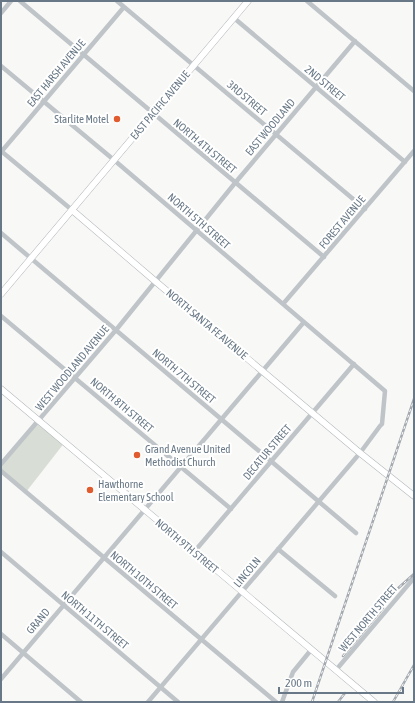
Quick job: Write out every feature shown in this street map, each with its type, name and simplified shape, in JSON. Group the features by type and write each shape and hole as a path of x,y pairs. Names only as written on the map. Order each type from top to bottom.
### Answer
{"main road":[{"name":"EAST PACIFIC AVENUE","path":"1,294 248,1"},
{"name":"NORTH SANTA FE AVENUE","path":"72,210 155,282 360,453 414,496"},
{"name":"NORTH 9TH STREET","path":"1,389 374,702"}],"street":[{"path":"1,13 11,1"},
{"name":"NORTH 4TH STREET","path":"20,1 324,257"},
{"name":"3RD STREET","path":"117,1 364,209"},
{"path":"307,1 414,91"},
{"name":"EAST HARSH AVENUE","path":"1,151 124,7"},
{"name":"2ND STREET","path":"234,18 405,162"},
{"name":"EAST WOODLAND","path":"155,282 199,226 355,41"},
{"name":"NORTH 5TH STREET","path":"1,66 114,160 385,391"},
{"name":"NORTH SANTA FE AVENUE","path":"1,151 72,210"},
{"name":"FOREST AVENUE","path":"283,304 414,151"},
{"name":"NORTH 7TH STREET","path":"1,233 356,533"},
{"name":"WEST WOODLAND AVENUE","path":"1,464 116,330 155,282"},
{"name":"NORTH 8TH STREET","path":"1,316 231,509"},
{"path":"144,510 304,322"},
{"name":"DECATUR STREET","path":"194,552 354,364"},
{"name":"LINCOLN","path":"148,702 360,453 382,424 385,391"},
{"name":"NORTH 10TH STREET","path":"1,471 276,702"},
{"name":"GRAND","path":"1,679 144,510"},
{"path":"278,549 335,596"},
{"name":"NORTH 11TH STREET","path":"1,552 178,702"},
{"name":"WEST NORTH STREET","path":"336,670 414,578"},
{"path":"1,634 81,702"},
{"path":"282,702 293,672 311,650"}],"shaded area":[{"path":"39,420 65,442 26,492 1,471 1,464"}],"railway":[{"path":"312,702 414,399"},
{"path":"386,599 414,574"},
{"path":"343,656 383,608"},
{"path":"393,702 414,665"},
{"path":"338,702 345,693"}],"place":[{"name":"Starlite Motel","path":"117,119"},
{"name":"Grand Avenue United Methodist Church","path":"137,455"},
{"name":"Hawthorne Elementary School","path":"90,490"}]}
